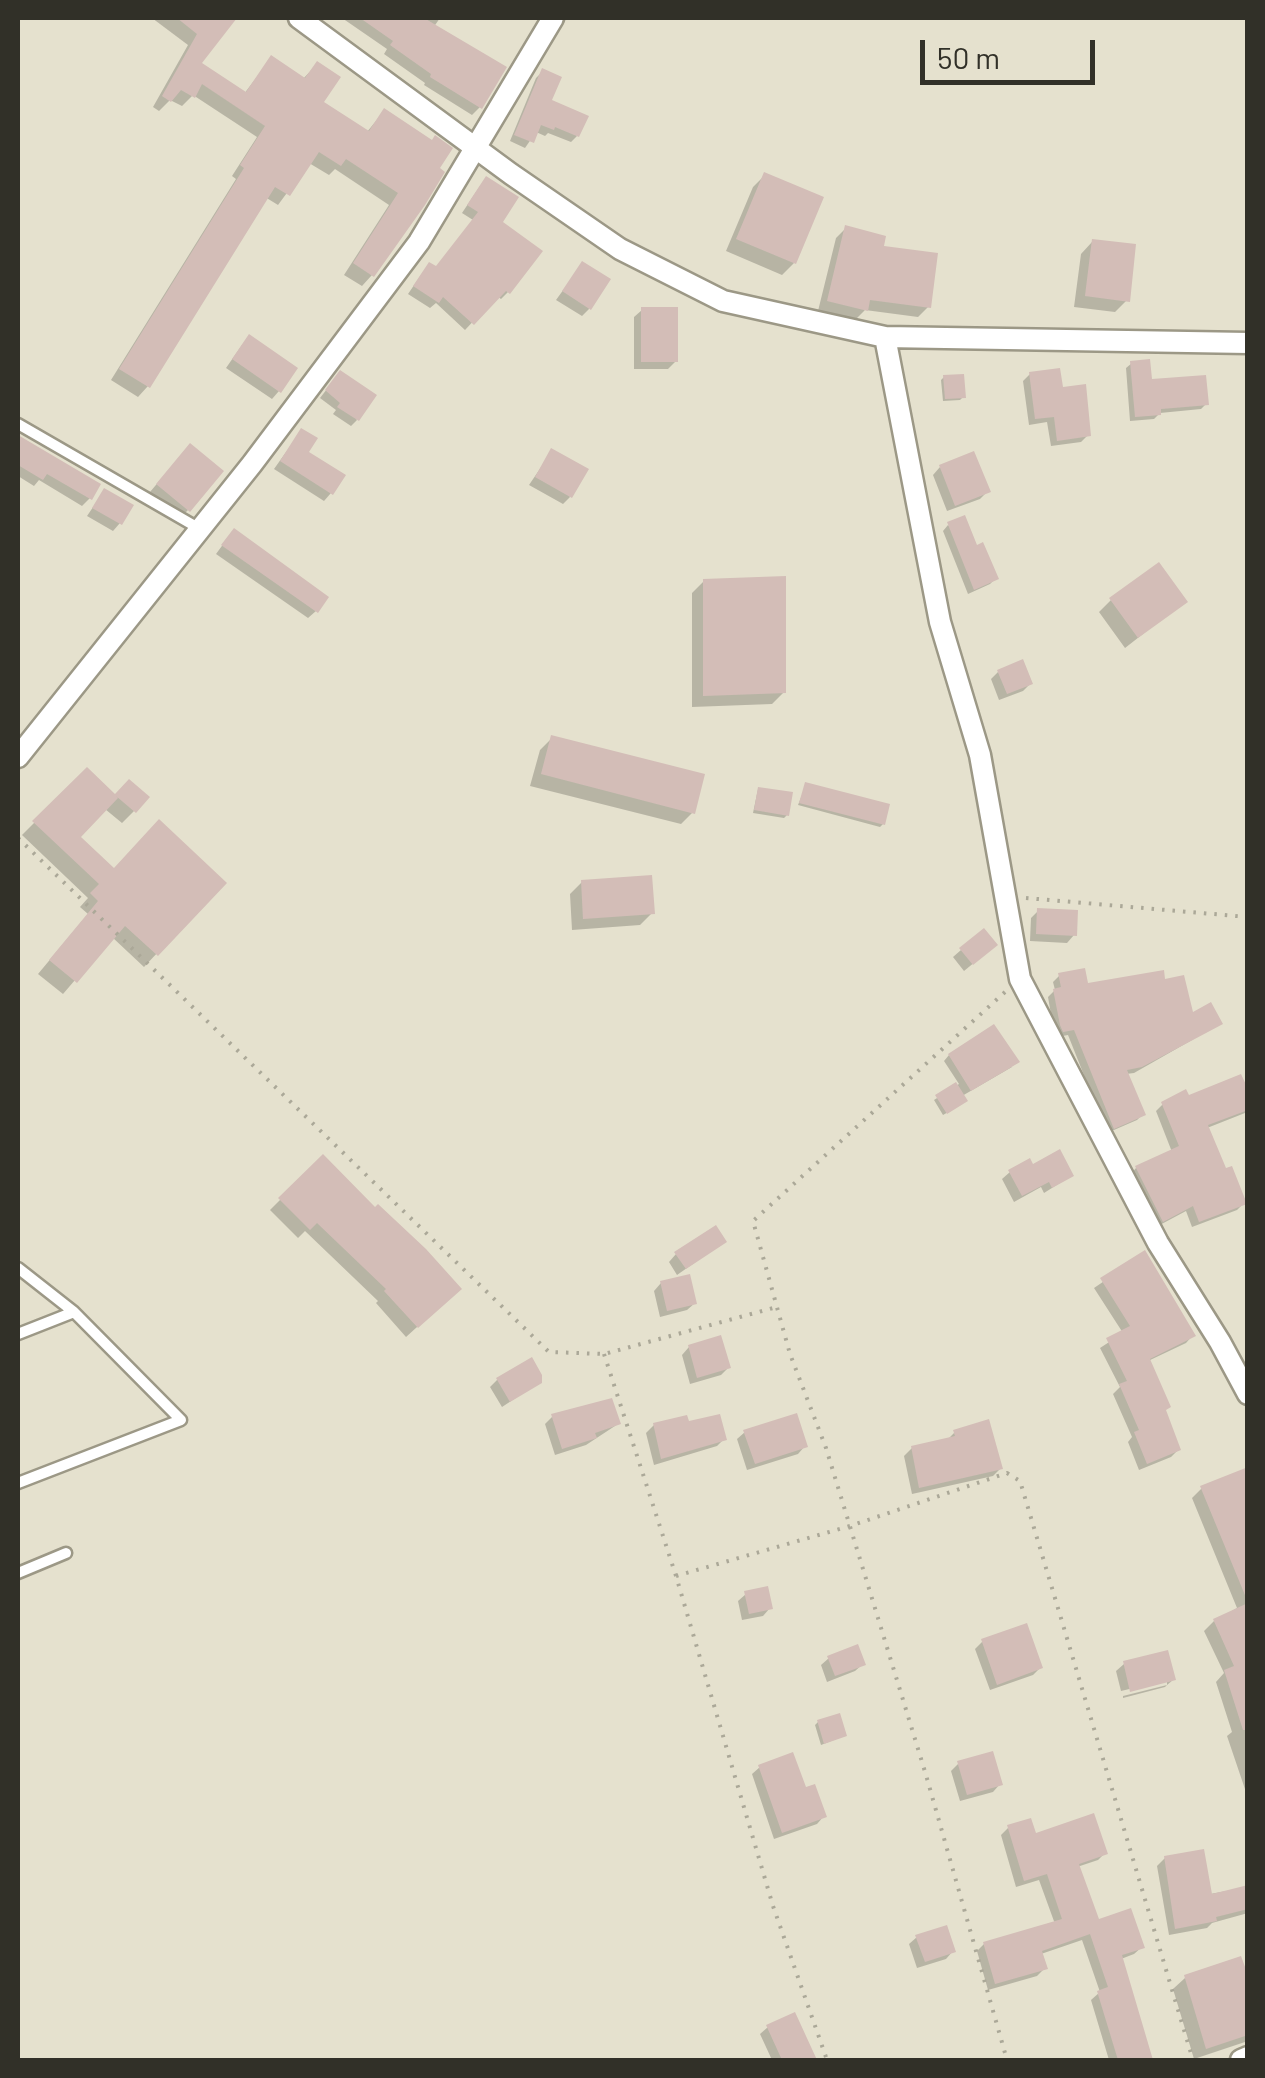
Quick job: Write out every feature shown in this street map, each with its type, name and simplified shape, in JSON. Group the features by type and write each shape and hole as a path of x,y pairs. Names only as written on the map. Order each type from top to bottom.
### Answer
{"street":[{"path":"299,18 620,249 723,301 886,338 1248,343"},
{"path":"18,757 200,529 420,242 553,18"},
{"path":"886,338 940,622 980,755 1020,979 1158,1243 1248,1394"}],"lane":[{"path":"18,424 200,529"},
{"path":"18,1268 74,1312 181,1420 18,1483"},
{"path":"18,1334 74,1312"},
{"path":"18,1574 66,1553"}],"path":[{"path":"18,838 548,1352 604,1354 777,1307"},
{"path":"1007,897 1248,918"},
{"path":"1006,2060 926,1775 826,1448 790,1354 753,1221 1020,979"},
{"path":"604,1354 676,1576 772,1906 827,2060"},
{"path":"676,1576 850,1526 1007,1474 1020,1482 1193,2060"}],"building":[{"path":"177,18 237,18 202,63 246,92 271,55 305,78 317,61 341,77 324,102 369,131 384,108 432,140 435,135 453,148 440,168 445,172 425,205 374,277 353,263 398,193 346,159 341,166 319,152 290,196 275,187 150,388 119,369 244,168 240,165 265,126 202,84 195,98 181,90 171,102 162,96 197,34"},
{"path":"360,18 424,18 507,67 482,109 430,77 390,45 393,41"},
{"path":"542,68 562,77 552,100 589,116 579,137 541,125 534,143 514,135"},
{"path":"764,172 824,197 796,264 736,239"},
{"path":"486,176 519,197 503,222 543,251 510,294 506,291 474,325 443,297 439,303 413,286 429,262 436,266 478,212 467,205"},
{"path":"845,225 886,236 884,246 938,253 931,308 870,300 868,311 827,301"},
{"path":"1092,239 1136,244 1130,302 1085,296"},
{"path":"582,261 611,279 591,310 562,291"},
{"path":"641,307 678,307 678,362 641,362"},
{"path":"249,334 298,368 281,393 232,359"},
{"path":"1150,359 1152,379 1206,375 1209,405 1161,409 1161,415 1135,417 1130,361"},
{"path":"1060,368 1063,387 1086,384 1091,436 1057,441 1054,417 1035,419 1029,372"},
{"path":"340,370 377,395 359,421 337,407 340,403 325,390"},
{"path":"964,374 966,398 945,399 943,375"},
{"path":"301,428 318,438 309,452 346,475 333,495 280,461"},
{"path":"18,435 101,484 92,500 47,474 43,480 18,465"},
{"path":"190,443 224,471 190,512 156,484"},
{"path":"551,448 589,469 572,498 535,477"},
{"path":"974,451 991,492 955,506 939,465"},
{"path":"104,488 134,505 122,525 92,508"},
{"path":"965,515 977,545 983,542 999,579 974,590 947,522"},
{"path":"234,528 329,597 318,613 221,545"},
{"path":"1159,562 1188,602 1138,638 1109,598"},
{"path":"786,576 786,693 703,696 703,579"},
{"path":"1023,659 1033,684 1007,694 997,670"},
{"path":"551,735 705,774 695,814 541,774"},
{"path":"87,767 115,794 129,779 150,797 136,813 116,796 81,837 114,868 159,819 227,883 158,956 125,926 77,983 49,960 98,901 90,893 99,884 32,821"},
{"path":"805,782 890,804 885,825 799,803"},
{"path":"758,787 793,792 789,816 754,810"},
{"path":"652,875 655,914 583,919 581,880"},
{"path":"1037,908 1078,910 1077,936 1036,934"},
{"path":"984,928 998,945 973,965 959,948"},
{"path":"1085,968 1088,983 1164,970 1165,979 1184,975 1193,1012 1211,1002 1223,1024 1142,1067 1127,1070 1146,1115 1114,1129 1074,1030 1063,1032 1053,989 1061,987 1058,973"},
{"path":"994,1024 1020,1062 971,1091 948,1054"},
{"path":"1241,1074 1248,1089 1248,1110 1208,1125 1226,1168 1232,1166 1247,1204 1199,1222 1193,1206 1163,1222 1135,1166 1179,1146 1161,1102 1186,1089 1189,1095"},
{"path":"956,1082 968,1101 947,1114 935,1095"},
{"path":"1060,1149 1074,1176 1052,1188 1049,1182 1022,1196 1008,1170 1030,1158 1033,1164"},
{"path":"323,1154 375,1207 378,1204 426,1249 462,1289 418,1328 386,1289 317,1223 310,1230 278,1198"},
{"path":"716,1225 727,1242 686,1269 674,1252"},
{"path":"1145,1250 1196,1336 1150,1359 1171,1407 1166,1410 1181,1450 1147,1464 1134,1432 1139,1430 1119,1384 1127,1381 1106,1338 1130,1326 1100,1278"},
{"path":"690,1274 697,1304 667,1311 660,1281"},
{"path":"721,1335 731,1368 697,1378 688,1345"},
{"path":"532,1357 542,1383 510,1402 496,1378"},
{"path":"612,1398 621,1424 595,1433 597,1438 562,1449 551,1414"},
{"path":"797,1413 808,1447 755,1464 743,1430"},
{"path":"720,1414 727,1440 661,1459 653,1423 687,1415 689,1421"},
{"path":"989,1419 1003,1469 919,1488 911,1446 955,1436 953,1430"},
{"path":"1248,1467 1248,1599 1247,1600 1200,1486"},
{"path":"768,1586 773,1609 749,1614 744,1591"},
{"path":"1248,1603 1248,1730 1243,1730 1224,1670 1234,1666 1213,1619"},
{"path":"1027,1623 1043,1668 997,1685 981,1639"},
{"path":"858,1644 866,1665 835,1676 827,1656"},
{"path":"1168,1650 1176,1680 1130,1692 1123,1661"},
{"path":"840,1713 847,1736 824,1744 817,1720"},
{"path":"993,1751 1003,1785 967,1795 957,1761"},
{"path":"793,1752 806,1787 815,1784 827,1817 782,1833 758,1765"},
{"path":"1094,1813 1108,1854 1079,1864 1099,1919 1131,1908 1145,1948 1122,1955 1153,2060 1118,2060 1097,1991 1108,1987 1090,1934 1042,1951 1048,1969 995,1984 983,1942 1062,1919 1047,1874 1024,1881 1007,1825 1031,1818 1036,1833"},
{"path":"1204,1849 1212,1894 1248,1885 1248,1909 1216,1917 1217,1921 1175,1929 1164,1856"},
{"path":"947,1925 956,1952 925,1962 915,1935"},
{"path":"1241,1956 1248,1975 1248,2035 1206,2049 1184,1975"},
{"path":"795,2012 817,2060 782,2060 766,2025"}]}
